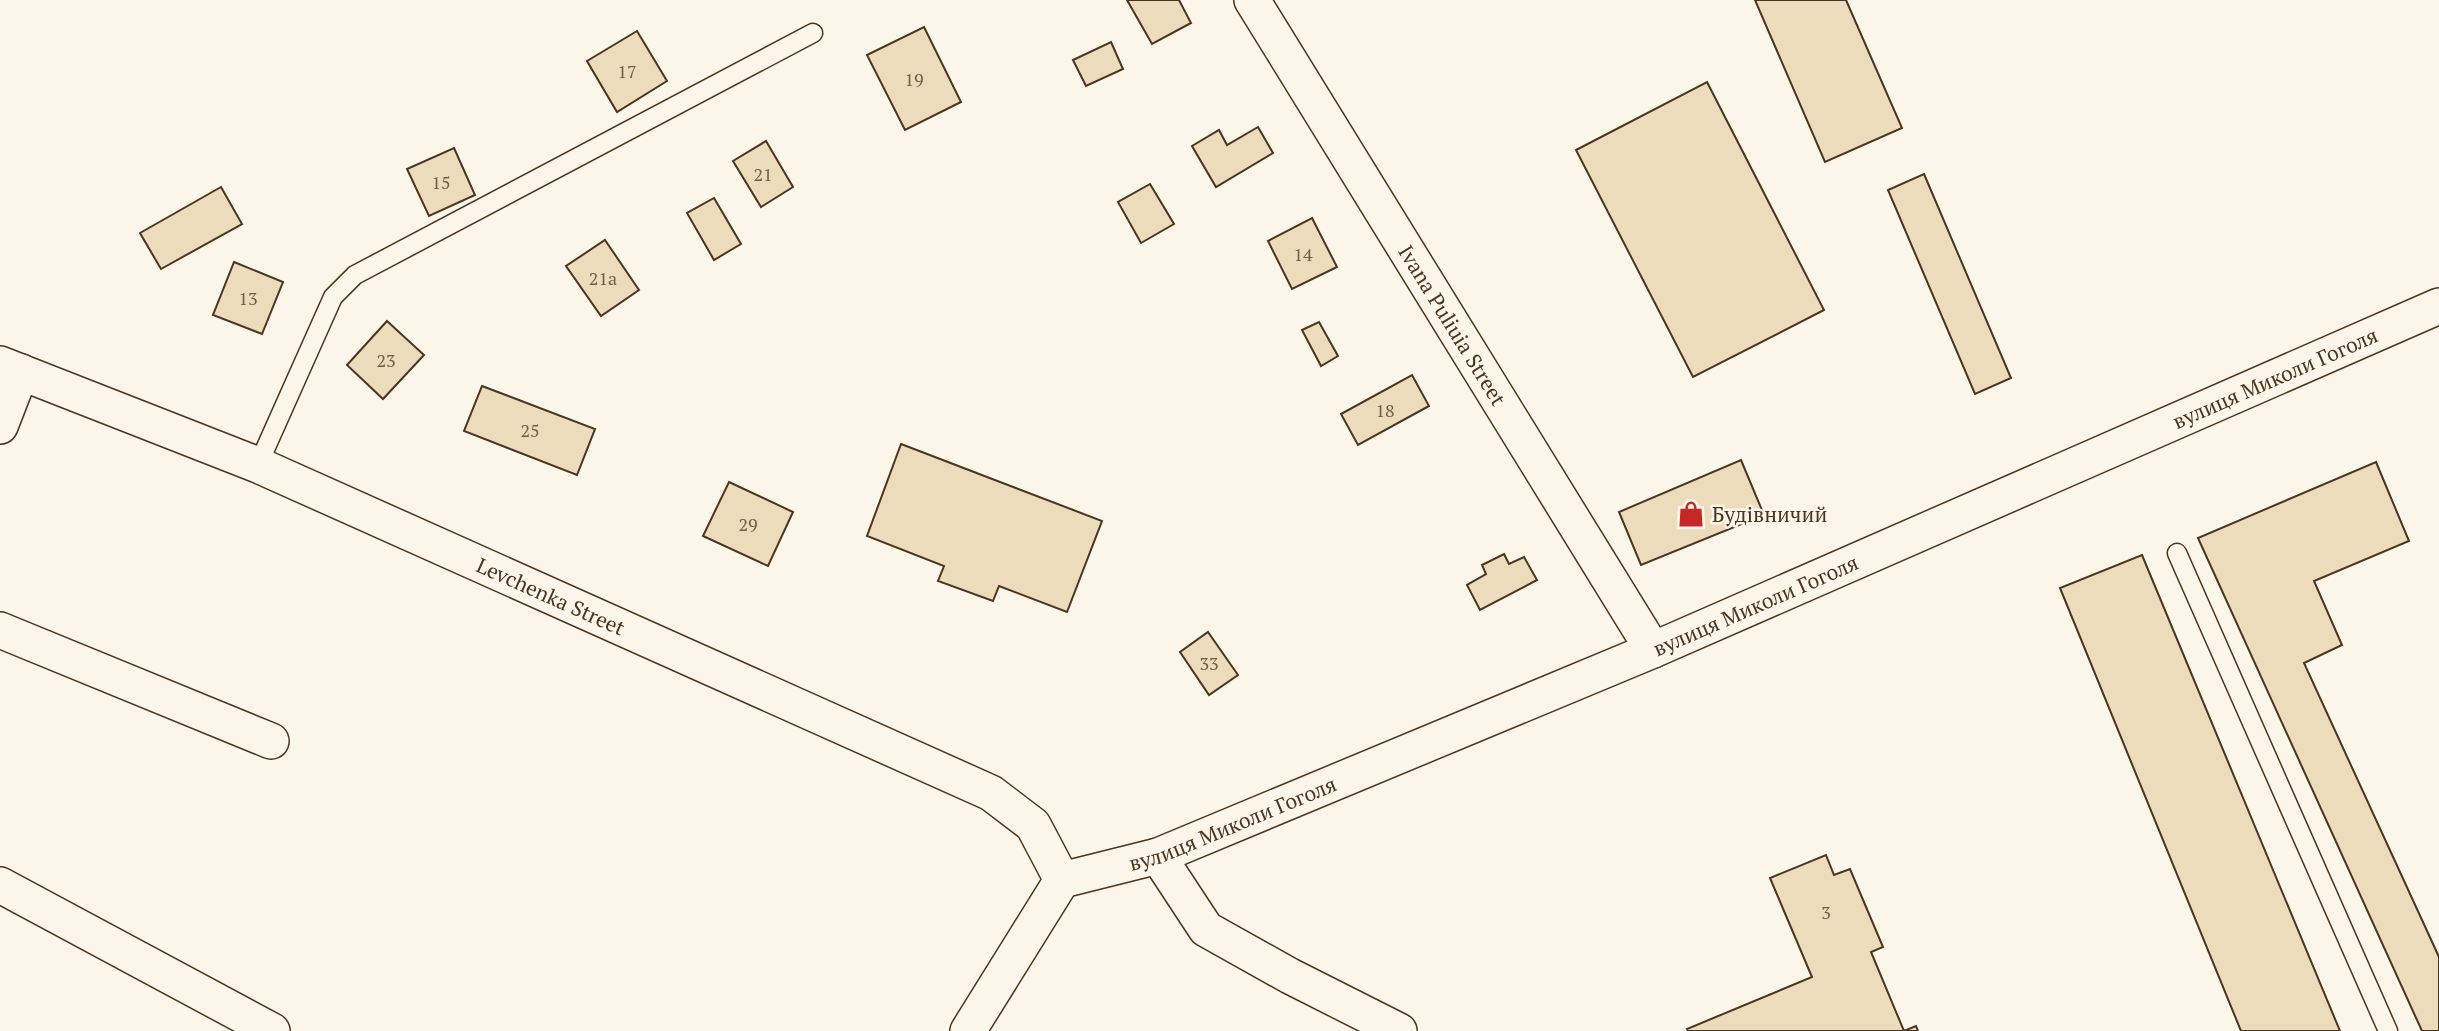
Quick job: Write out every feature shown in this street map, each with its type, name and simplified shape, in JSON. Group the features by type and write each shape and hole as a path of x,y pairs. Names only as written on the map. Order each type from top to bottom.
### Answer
{"street":[{"name":"Ivana Puliuia Street","path":"1252,0 1653,650"},
{"name":"вулиця Миколи Гоголя","path":"1062,880 1158,856 1653,650 2439,306"},
{"name":"Levchenka Street","path":"11,368 258,465 991,793 1033,825 1062,880"},
{"path":"0,426 11,368"},
{"path":"0,630 271,741"},
{"path":"1158,856 1206,929 1290,976 1399,1031"},
{"path":"968,1031 1062,880"},
{"path":"0,886 272,1031"}],"lane":[{"path":"258,465 333,297 355,275 813,33"},
{"path":"2177,553 2388,1031"}],"building":[{"path":"1127,0 1179,0 1191,23 1152,44"},
{"path":"1755,0 1846,0 1902,128 1825,162"},
{"path":"924,27 961,102 905,130 867,55"},
{"path":"637,31 667,81 617,112 587,61"},
{"path":"1111,42 1123,69 1086,86 1073,60"},
{"path":"1707,82 1824,310 1693,377 1576,150"},
{"path":"1258,127 1273,153 1216,187 1192,146 1219,130 1227,145"},
{"path":"766,141 793,187 761,207 733,161"},
{"path":"454,148 475,195 429,216 407,169"},
{"path":"1924,174 2011,378 1975,394 1888,190"},
{"path":"1150,184 1174,224 1141,243 1118,202"},
{"path":"221,187 242,224 161,269 140,233"},
{"path":"714,198 741,244 714,260 687,213"},
{"path":"1312,218 1337,267 1292,289 1268,241"},
{"path":"605,240 639,290 601,316 566,266"},
{"path":"234,262 283,282 262,334 213,315"},
{"path":"387,321 424,355 383,399 347,365"},
{"path":"1319,322 1338,356 1321,366 1302,330"},
{"path":"1412,375 1429,406 1358,445 1341,414"},
{"path":"482,386 595,429 577,475 464,431"},
{"path":"901,444 1102,521 1067,612 999,586 993,601 938,581 944,566 867,536"},
{"name":"Будівничий","path":"1741,460 1764,515 1641,565 1619,512"},
{"path":"2376,462 2409,541 2314,581 2342,645 2304,663 2439,957 2439,1031 2422,1031 2198,538"},
{"path":"729,482 793,512 768,566 703,536"},
{"path":"1504,554 1509,564 1524,557 1537,580 1480,610 1467,585 1486,574 1482,565"},
{"path":"2142,555 2340,1031 2241,1031 2060,588"},
{"path":"1208,632 1238,675 1209,695 1180,652"},
{"path":"1826,855 1834,875 1850,869 1883,947 1871,952 1904,1031 1688,1031 1687,1029 1812,977 1770,878"},
{"path":"1916,1026 1918,1031 1904,1031"}],"place":[{"name":"Будівничий","path":"1691,514"}]}
